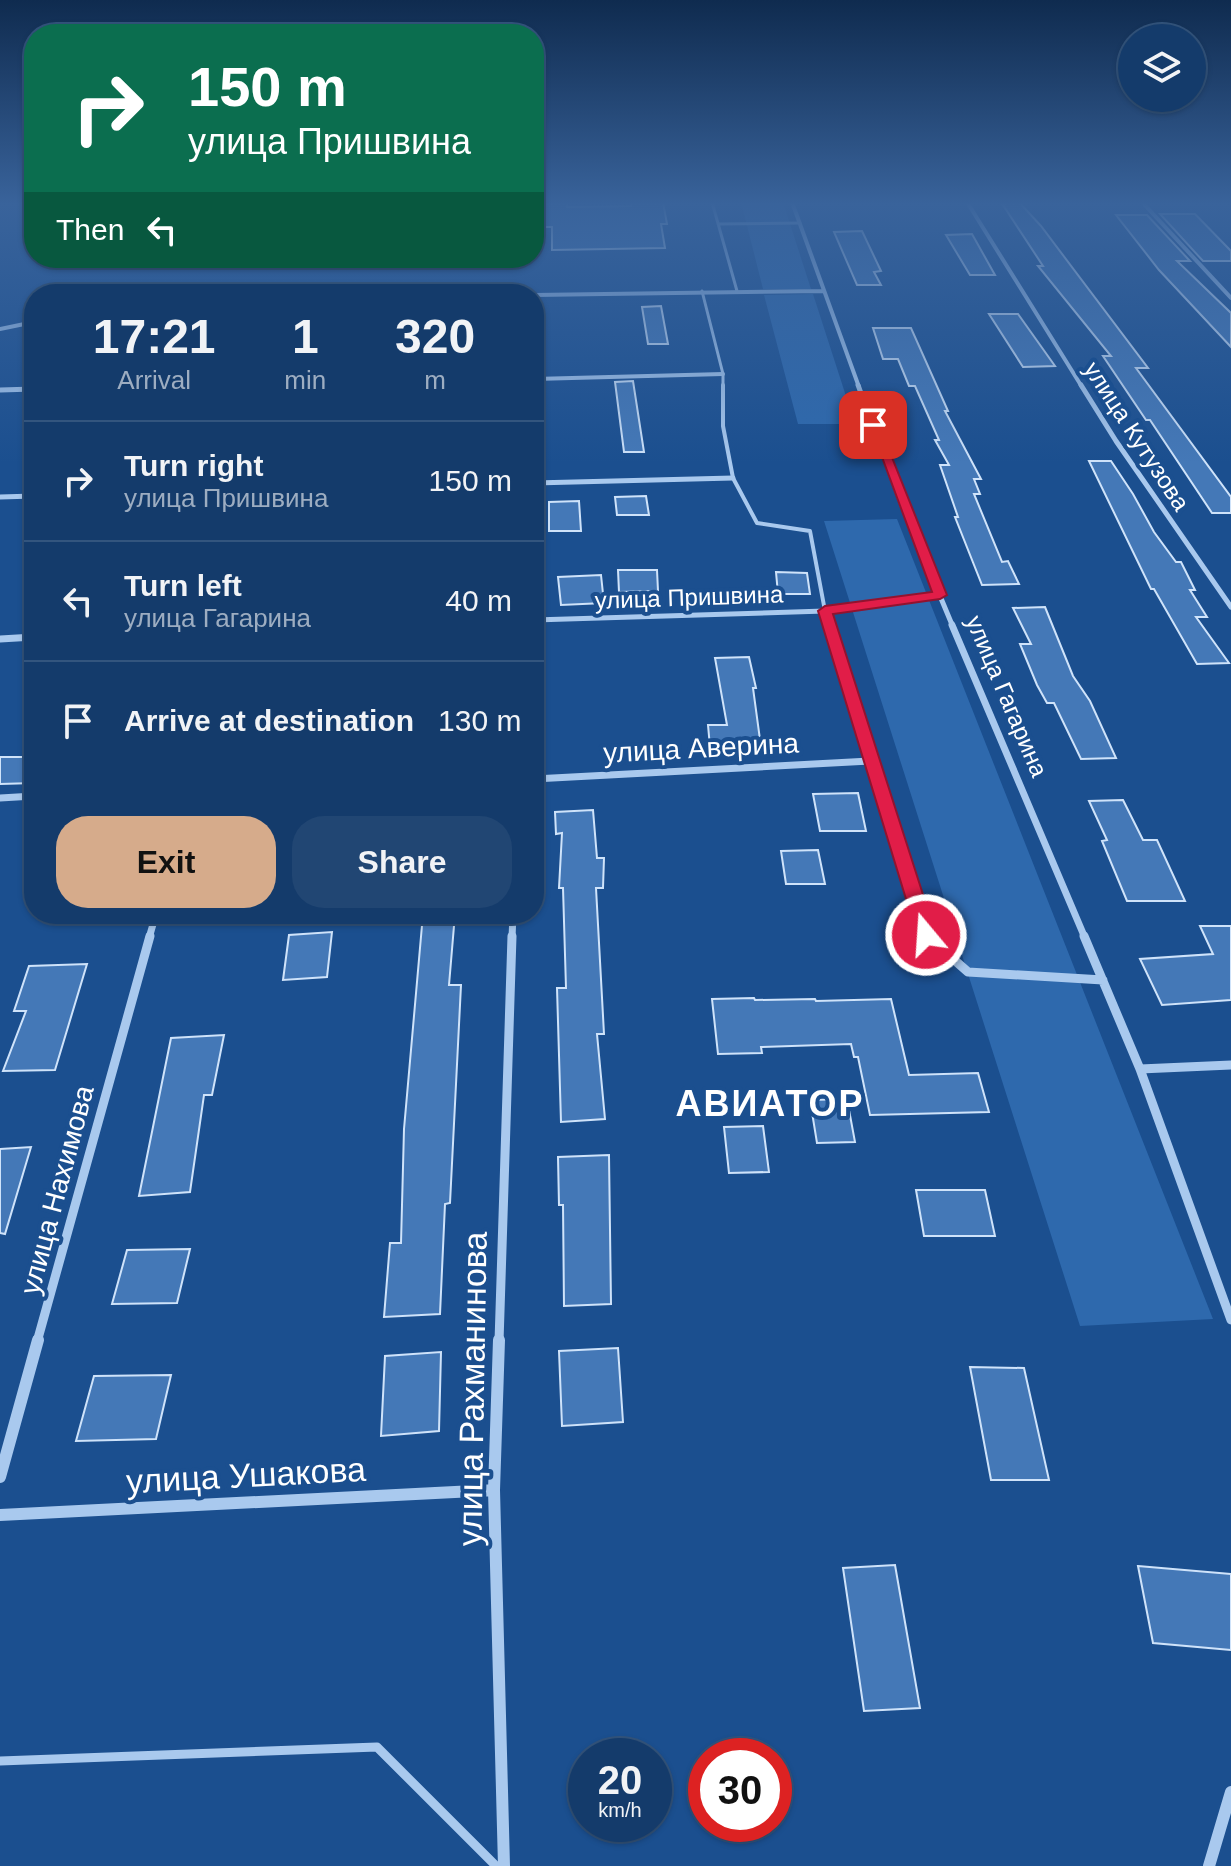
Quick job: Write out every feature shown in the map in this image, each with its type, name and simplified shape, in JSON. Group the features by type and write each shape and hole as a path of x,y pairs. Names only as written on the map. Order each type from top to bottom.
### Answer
{"street":[{"name":"улица Кутузова","path":"1021,289 1116,441 1231,607"},
{"path":"544,295 824,291"},
{"name":"улица Гагарина","path":"824,291 902,505 1140,1069 1231,1320"},
{"path":"0,329 24,324"},
{"path":"544,379 723,374"},
{"path":"0,390 24,389"},
{"path":"544,483 733,478"},
{"path":"0,497 24,496"},
{"name":"улица Пришвина","path":"544,620 825,611 940,595"},
{"path":"825,611 926,935 968,972 1103,980"},
{"path":"0,639 24,638"},
{"name":"улица Аверина","path":"544,778 870,761"},
{"path":"0,798 24,797"},
{"name":"улица Нахимова","path":"0,1477 153,924"},
{"name":"улица Рахманинова","path":"504,1866 494,1490 513,924"},
{"path":"1140,1069 1231,1065"},
{"name":"улица Ушакова","path":"0,1515 494,1490"},
{"path":"1209,1866 1231,1792"}],"lane":[{"path":"702,291 723,374 723,426 733,478 757,523 810,531 825,611"},
{"path":"0,1761 377,1747 496,1866"}],"shaded area":[{"path":"813,294 855,424 798,424 764,295"},
{"path":"897,519 1213,1319 1080,1326 824,521"}],"building":[{"path":"1057,289 1089,289 1148,368 1136,368 1231,497 1231,513 1212,513 1103,356 1111,356"},
{"path":"1177,289 1206,289 1231,313 1231,347"},
{"path":"661,306 668,344 648,344 642,307"},
{"path":"989,314 1018,314 1055,366 1023,367"},
{"path":"873,328 911,328 948,411 945,411 981,479 974,479 980,494 974,494 1002,562 1008,561 1019,584 982,585 955,517 958,517 940,465 949,465 935,440 939,440 915,386 909,386 898,359 883,359"},
{"path":"633,381 644,452 624,452 615,382"},
{"path":"1089,461 1111,461 1154,532 1176,562 1181,562 1195,590 1190,590 1207,617 1196,617 1229,663 1197,664 1154,589 1151,589"},
{"path":"646,496 649,515 617,515 615,497"},
{"path":"579,501 581,531 549,531 549,502"},
{"path":"618,570 657,570 658,591 619,592"},
{"path":"776,572 807,573 810,594 778,594"},
{"path":"601,575 604,603 561,605 558,577"},
{"path":"1045,607 1073,676 1090,701 1116,758 1081,759 1054,703 1047,703 1037,685 1020,644 1031,644 1013,608"},
{"path":"749,657 756,688 753,688 761,747 710,747 708,725 727,725 715,658"},
{"path":"0,757 24,757 24,783 0,784"},
{"path":"858,793 866,831 820,831 813,794"},
{"path":"1123,800 1143,840 1157,840 1185,901 1127,901 1102,841 1107,840 1089,801"},
{"path":"593,810 597,858 604,858 603,888 596,888 604,1034 597,1034 605,1119 561,1122 557,988 566,988 563,888 559,888 562,833 556,834 555,812"},
{"path":"818,850 825,884 786,884 781,851"},
{"path":"422,924 454,924 449,985 461,985 450,1203 445,1204 440,1314 384,1317 390,1243 401,1243 404,1129"},
{"path":"1200,926 1231,926 1231,1000 1162,1005 1140,959 1213,954"},
{"path":"332,932 327,977 283,980 289,935"},
{"path":"87,964 55,1070 3,1071 26,1011 14,1011 29,966"},
{"path":"712,999 816,1001 891,999 909,1075 978,1073 989,1112 870,1115 858,1057 854,1057 851,1044 761,1047 762,1053 718,1054"},
{"path":"224,1035 212,1095 204,1095 190,1192 139,1196 171,1038"},
{"path":"847,1099 855,1142 817,1143 810,1100"},
{"path":"763,1126 769,1172 729,1173 724,1127"},
{"path":"31,1147 5,1234 0,1233 0,1149"},
{"path":"609,1155 611,1304 564,1306 563,1205 559,1205 558,1157"},
{"path":"916,1190 985,1190 995,1236 924,1236"},
{"path":"190,1249 177,1303 112,1304 127,1250"},
{"path":"618,1348 623,1422 562,1426 559,1351"},
{"path":"441,1352 439,1431 381,1436 385,1356"},
{"path":"970,1367 1024,1368 1049,1480 991,1480"},
{"path":"171,1375 156,1439 76,1441 94,1376"},
{"path":"895,1565 920,1708 864,1711 843,1568"},
{"path":"1138,1566 1231,1574 1231,1650 1153,1643"}],"district":[{"name":"АВИАТОР","path":"770,1103"}],"route":[{"path":"873,425 940,595 825,611 926,935"}]}
